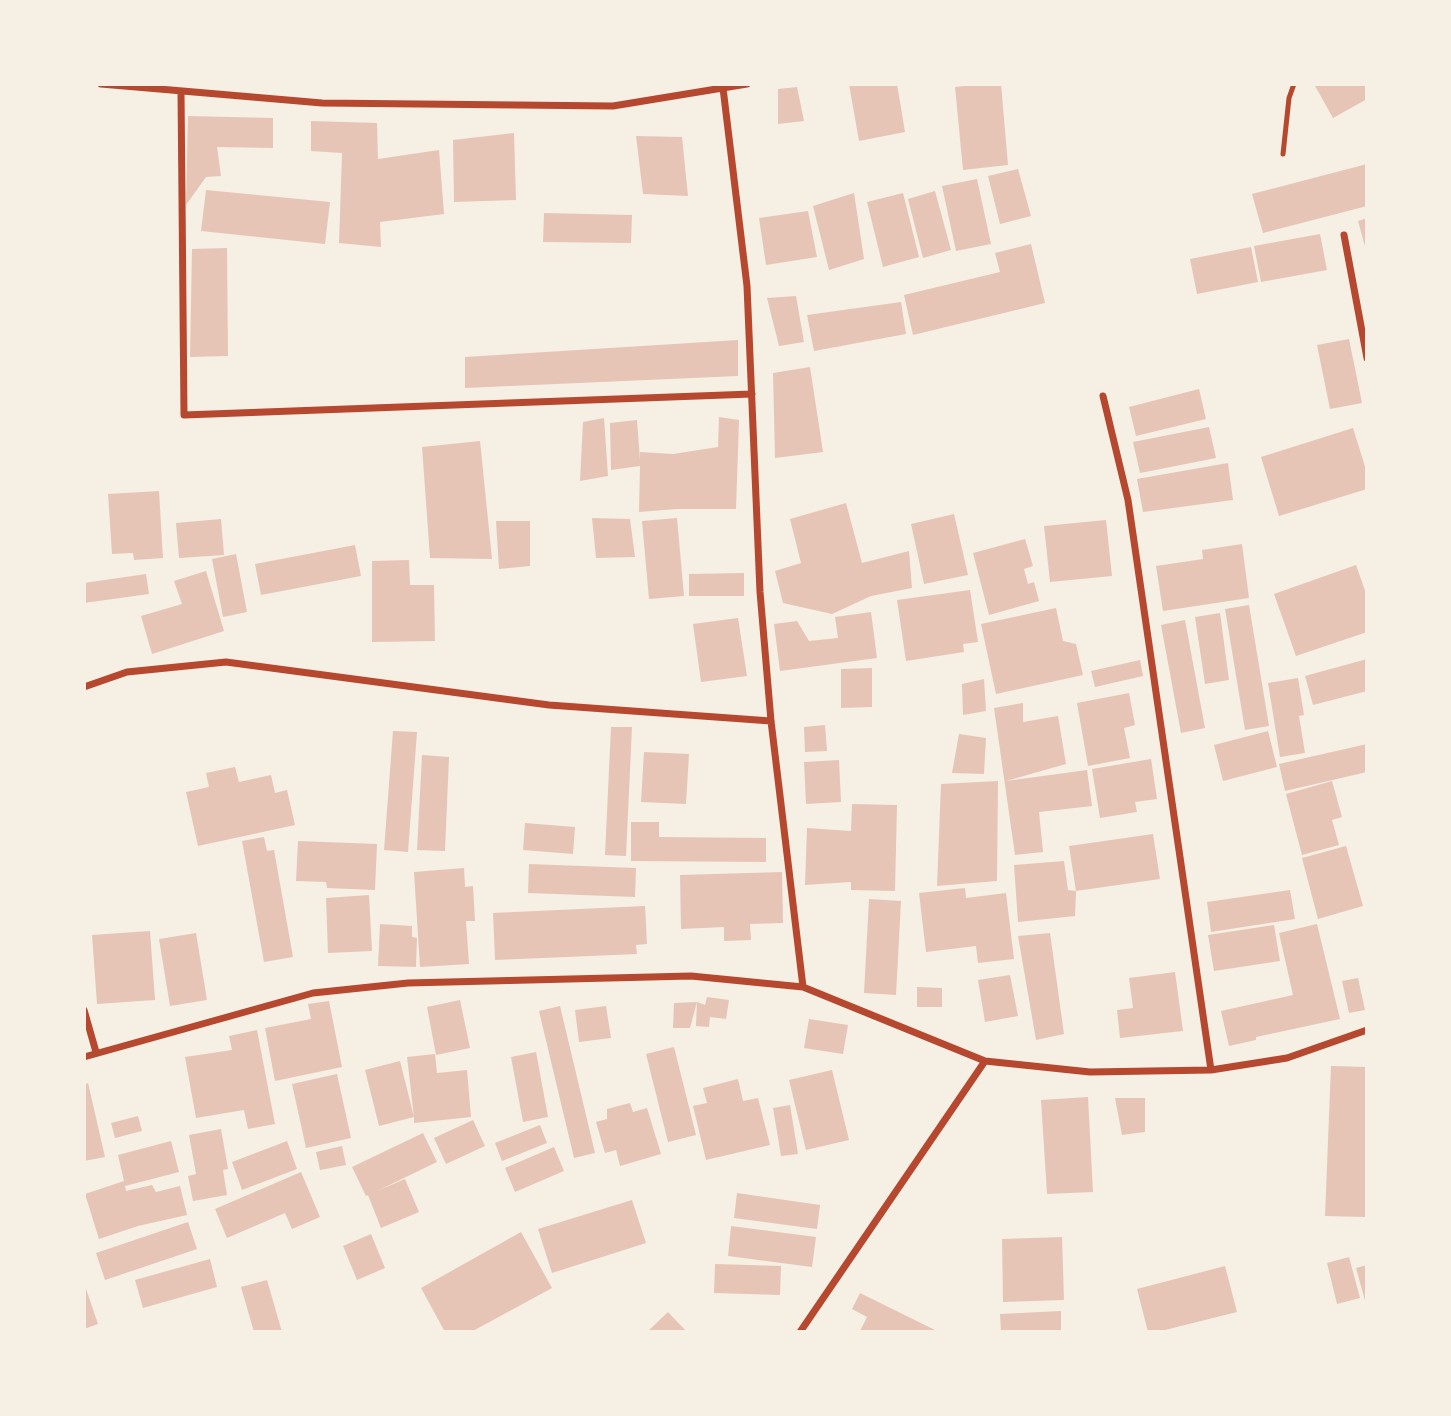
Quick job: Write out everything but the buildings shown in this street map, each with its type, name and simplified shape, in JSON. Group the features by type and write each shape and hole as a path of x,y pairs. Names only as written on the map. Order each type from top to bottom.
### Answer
{"street":[{"path":"101,84 322,103 613,106 747,84"},
{"path":"723,88 747,286 760,592 771,721 803,987"},
{"path":"181,91 184,415 752,394"},
{"path":"1344,235 1367,358"},
{"path":"1103,396 1128,500 1211,1070"},
{"path":"84,687 127,672 226,662 549,705 771,721"},
{"path":"84,1057 313,993 408,983 691,976 803,987 985,1061 1090,1072 1211,1070 1287,1058 1367,1030"},
{"path":"84,1010 96,1052"},
{"path":"800,1332 985,1061"}],"lane":[{"path":"1283,154 1289,97 1294,84"}]}
